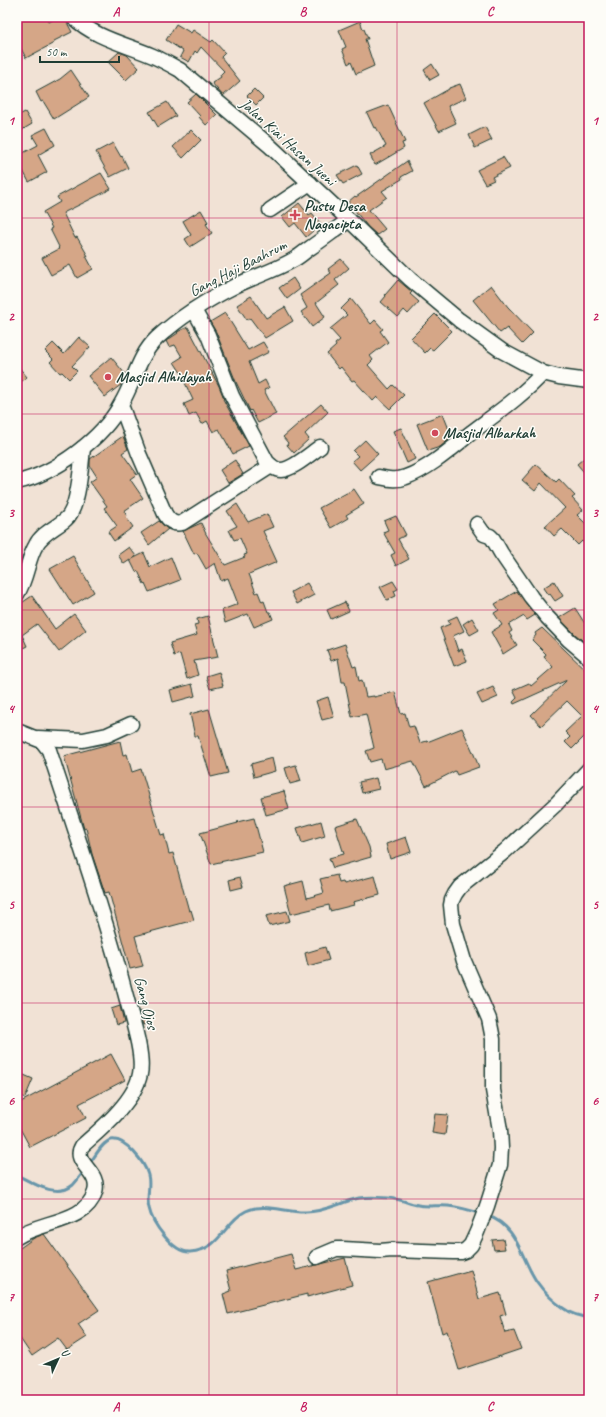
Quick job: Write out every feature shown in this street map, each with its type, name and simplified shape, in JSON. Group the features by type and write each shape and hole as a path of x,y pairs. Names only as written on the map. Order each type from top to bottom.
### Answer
{"street":[{"name":"Jalan Kiai Hasan Jueni","path":"73,17 85,27 99,35 158,58 180,70 270,146 410,279 459,320 502,350 543,373 589,381"},
{"path":"270,210 310,183"},
{"name":"Gang Haji Baahrum","path":"17,482 42,473 83,448 107,424 121,405 149,347 157,338 210,299 295,259 349,220"},
{"path":"194,310 208,334 232,396 267,462 276,469 280,470 289,468 320,447"},
{"path":"379,477 394,480 405,478 425,467 451,449 531,386 543,373"},
{"path":"121,405 139,454 165,514 170,521 182,523 271,466"},
{"path":"17,594 24,579 35,546 44,535 67,519 72,513 79,482 83,448"},
{"path":"477,524 484,534 493,539 531,597 547,617 569,640 589,657"},
{"path":"17,731 38,738 83,740 107,734 131,724"},
{"name":"Gang Ojos","path":"17,1237 36,1227 72,1217 84,1209 94,1196 96,1181 79,1157 79,1150 117,1114 132,1092 140,1075 141,1068 137,1038 117,962 98,899 49,750 38,738"},
{"path":"317,1257 336,1249 461,1252 471,1245 487,1206 500,1165 501,1148 500,1130 493,1090 493,1039 489,1019 464,961 453,924 451,905 452,900 460,887 504,852 556,804 589,769"}],"building":[{"path":"17,17 46,17 49,22 58,17 64,17 72,32 26,58 17,41"},
{"path":"360,21 368,39 365,39 374,66 356,74 351,62 348,64 342,49 346,47 339,30"},
{"path":"176,24 191,33 193,30 211,42 213,40 225,53 221,57 240,81 223,96 212,83 221,77 220,75 224,71 201,47 197,53 195,51 189,62 180,57 183,51 166,40"},
{"path":"119,52 127,55 139,68 126,80 108,62"},
{"path":"432,64 439,75 430,80 424,70"},
{"path":"71,70 89,97 54,119 43,101 41,102 36,92 60,79"},
{"path":"460,84 466,98 448,106 456,123 439,131 424,103 449,88"},
{"path":"254,89 263,98 256,105 247,96"},
{"path":"196,94 217,115 206,125 187,102"},
{"path":"167,102 176,116 158,127 149,112"},
{"path":"388,105 405,142 402,143 404,148 375,165 370,155 386,146 376,127 374,128 367,113"},
{"path":"25,112 32,124 17,133 17,116"},
{"path":"485,127 492,140 475,148 469,135"},
{"path":"46,128 55,145 38,155 47,172 29,182 21,167 17,170 17,141 23,153 38,145 32,135"},
{"path":"191,130 201,140 183,158 173,147"},
{"path":"113,143 128,168 110,177 96,152"},
{"path":"503,157 510,168 492,177 494,180 485,184 477,170"},
{"path":"407,161 412,171 382,191 387,197 369,210 385,229 377,235 368,227 348,202"},
{"path":"357,165 362,174 343,184 337,175"},
{"path":"101,173 111,189 63,213 75,238 77,237 88,256 86,256 93,269 77,278 70,265 51,275 42,258 59,249 59,247 50,229 52,228 43,212 60,202 57,197"},
{"path":"299,203 309,215 312,213 321,224 306,237 295,223 290,227 282,217"},
{"path":"201,210 208,222 206,224 212,233 190,247 185,239 191,235 183,221"},
{"path":"341,259 349,268 335,280 339,285 316,303 325,317 312,327 301,312 307,308 300,295 331,273 328,269"},
{"path":"293,278 300,289 287,299 279,288"},
{"path":"398,280 412,292 410,294 419,302 408,314 404,310 398,317 381,302"},
{"path":"491,285 508,307 533,333 522,344 507,328 500,333 473,300"},
{"path":"251,296 266,318 285,307 293,321 265,338 250,318 247,320 237,305"},
{"path":"351,299 371,324 375,320 383,329 380,331 388,342 370,356 373,360 368,365 389,389 393,385 404,395 390,409 377,397 373,401 354,380 352,381 341,367 339,369 327,354 340,340 330,329 347,315 341,309"},
{"path":"225,313 248,350 263,342 269,352 249,362 258,384 265,380 269,388 264,390 276,414 258,423 251,410 250,411 236,382 216,332 210,322"},
{"path":"435,314 452,331 433,350 430,348 425,353 411,338"},
{"path":"188,327 219,386 224,398 223,399 249,446 233,454 219,429 213,432 207,421 202,424 196,413 189,416 184,404 193,400 185,383 187,382 174,362 182,357 175,345 169,347 166,341 178,333 177,332"},
{"path":"79,337 90,347 72,366 77,371 69,379 62,372 60,373 50,362 53,359 45,351 53,343 64,354"},
{"name":"Masjid Alhidayah","path":"111,357 126,375 122,384 105,397 88,376"},
{"path":"17,365 27,377 17,385"},
{"path":"321,404 328,412 305,434 309,439 294,453 287,445 288,443 283,437"},
{"name":"Masjid Albarkah","path":"443,414 452,437 440,447 428,451 417,424"},
{"path":"401,428 415,459 407,463 393,431"},
{"path":"123,436 128,449 122,453 137,474 130,479 143,498 124,511 133,527 114,541 108,532 117,526 104,508 107,506 90,482 97,477 90,466 90,459"},
{"path":"365,440 378,454 360,470 352,461 358,456 353,451"},
{"path":"589,454 589,478 577,464"},
{"path":"235,460 243,474 228,483 220,470"},
{"path":"536,464 556,482 559,479 575,496 572,498 583,510 577,515 589,527 589,548 582,541 578,545 562,529 554,536 545,526 565,508 541,483 535,491 522,480"},
{"path":"354,489 364,504 346,515 348,518 331,528 319,508"},
{"path":"237,504 248,522 267,514 273,527 263,531 277,562 249,574 256,593 258,592 262,602 264,601 268,612 270,612 273,619 254,627 248,614 225,623 222,610 238,604 228,578 221,581 215,563 206,569 197,553 194,554 183,531 201,523 225,565 245,557 244,555 247,554 240,538 234,540 229,530 237,526 227,511"},
{"path":"396,516 406,535 398,539 409,559 396,566 391,555 395,553 383,532 388,530 384,521"},
{"path":"159,521 168,529 149,545 141,533"},
{"path":"129,547 136,556 132,559 144,553 150,567 171,557 180,580 149,592 138,571 136,572 130,560 124,564 118,555"},
{"path":"73,556 94,592 73,605 50,569"},
{"path":"393,581 398,589 394,591 396,596 387,600 380,587"},
{"path":"554,581 563,596 555,601 543,588"},
{"path":"307,583 314,595 297,604 291,592"},
{"path":"517,591 535,615 527,620 524,616 509,625 512,631 509,633 517,645 503,654 491,632 502,625 494,613 499,610 495,604"},
{"path":"32,596 55,629 74,614 86,630 59,652 37,624 22,635 27,646 17,651 17,623 18,626 21,624 17,618 17,606"},
{"path":"345,602 349,611 331,619 327,610"},
{"path":"575,608 589,630 589,646 559,618"},
{"path":"208,616 218,657 194,661 198,675 187,679 180,654 174,656 170,643 197,635 194,625 198,624 197,619"},
{"path":"457,616 464,631 453,636 458,651 462,649 467,661 454,666 440,628 450,624 448,620"},
{"path":"472,618 479,630 470,635 463,624"},
{"path":"542,628 589,673 589,681 586,685 589,688 589,732 572,749 565,742 570,737 565,732 582,716 567,701 541,726 531,715 567,680 514,704 513,702 517,698 513,690 529,683 531,686 553,667 544,657 546,654 532,640 536,635 535,633"},
{"path":"345,644 353,667 356,666 359,681 362,680 366,697 374,697 395,692 401,714 405,713 409,727 414,726 420,743 427,742 462,728 479,767 457,775 455,771 426,786 413,761 384,769 381,759 370,762 366,751 374,748 366,714 352,717 345,682 342,682 338,658 331,661 327,650"},
{"path":"219,672 223,686 210,689 206,676"},
{"path":"192,684 195,696 173,702 170,690"},
{"path":"493,687 498,697 482,704 477,694"},
{"path":"328,697 334,717 322,720 316,701"},
{"path":"209,709 228,773 211,777 198,736 195,736 190,714"},
{"path":"120,741 123,755 127,754 132,772 141,769 161,835 164,834 169,854 173,853 189,911 191,910 194,920 135,936 143,966 130,969 109,892 105,893 92,854 86,828 84,829 64,756"},
{"path":"272,758 275,771 254,777 251,764"},
{"path":"296,765 301,781 290,784 285,768"},
{"path":"376,778 379,789 362,793 359,782"},
{"path":"284,791 289,809 266,815 261,797"},
{"path":"254,818 263,852 211,864 200,833"},
{"path":"357,819 369,847 371,857 333,868 329,858 344,854 335,826"},
{"path":"321,821 325,836 302,843 297,828"},
{"path":"406,837 411,852 390,859 386,844"},
{"path":"337,875 339,883 343,882 344,884 375,876 380,895 353,902 354,905 330,911 329,905 291,914 284,886 303,881 307,898 324,893 320,879"},
{"path":"240,877 243,887 231,890 229,880"},
{"path":"287,911 290,921 269,926 266,916"},
{"path":"325,947 329,960 308,966 305,953"},
{"path":"120,1006 124,1023 116,1025 111,1009"},
{"path":"142,1011 147,1023 143,1025 139,1012"},
{"path":"111,1054 125,1080 79,1104 86,1118 30,1147 17,1123 17,1104"},
{"path":"17,1072 33,1079 25,1098 17,1094"},
{"path":"435,1114 448,1115 445,1135 432,1133"},
{"path":"44,1234 99,1310 78,1324 87,1337 67,1350 58,1338 32,1356 17,1334 17,1250 34,1238"},
{"path":"503,1239 505,1249 494,1250 492,1240"},
{"path":"291,1254 296,1270 345,1258 352,1285 307,1297 307,1294 228,1314 223,1294 231,1291 226,1271"},
{"path":"471,1270 479,1299 500,1293 506,1314 500,1316 505,1333 514,1331 521,1349 459,1370 447,1331 442,1333 428,1282"}],"waterway":[{"path":"89,1164 102,1147 111,1140 116,1140 122,1143 134,1152 143,1164 148,1175 148,1204 154,1221 170,1242 177,1248 190,1252 208,1247 233,1221 246,1211 253,1208 313,1212 359,1198 377,1197 392,1198 422,1206 457,1207 481,1214"},
{"path":"17,1175 45,1188 59,1190 66,1189 73,1185 85,1170"},
{"path":"488,1216 506,1227 518,1244 540,1286 549,1296 569,1312 578,1316 589,1317"}],"place":[{"name":"Pustu Desa Nagacipta","path":"295,215"},
{"name":"Masjid Alhidayah","path":"108,377"},
{"name":"Masjid Albarkah","path":"435,433"}]}
